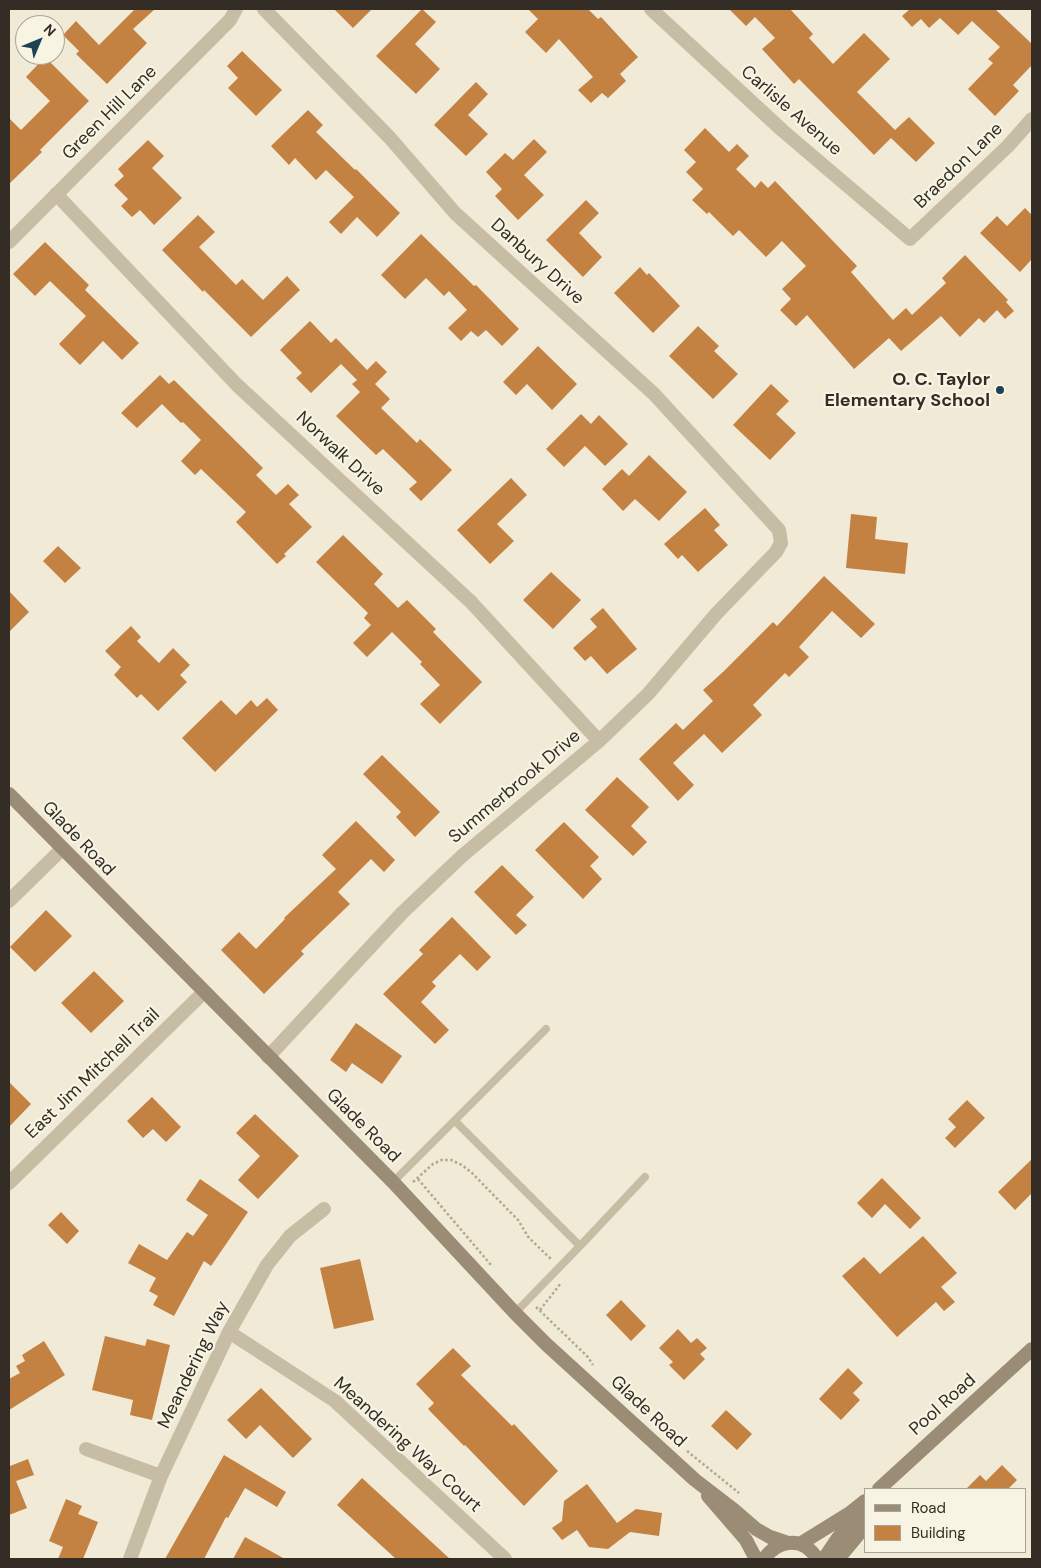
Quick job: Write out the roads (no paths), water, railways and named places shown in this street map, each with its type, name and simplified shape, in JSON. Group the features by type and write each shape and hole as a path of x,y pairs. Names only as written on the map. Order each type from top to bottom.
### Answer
{"main road":[{"name":"Glade Road","path":"9,794 393,1182 546,1344 694,1480 756,1529 770,1537 794,1544"},
{"name":"Pool Road","path":"880,1488 1032,1349"},
{"name":"Glade Road","path":"694,1480 746,1540 756,1559"},
{"path":"764,1559 769,1552 778,1546 794,1544 850,1513 864,1502"},
{"path":"824,1559 838,1538 864,1507"},
{"path":"838,1559 864,1525"},
{"path":"794,1544 809,1549 817,1559"}],"street":[{"name":"Green Hill Lane","path":"9,242 230,20 236,9"},
{"name":"Danbury Drive","path":"264,9 390,138 455,213 654,394 779,530 782,543"},
{"name":"Carlisle Avenue","path":"651,9 783,131 910,239"},
{"name":"Braedon Lane","path":"910,239 1008,146 1032,118"},
{"name":"Norwalk Drive","path":"56,194 237,385 471,602 599,741"},
{"name":"Summerbrook Drive","path":"268,1057 402,913 462,856 599,741 648,694 716,614 776,552 782,543"},
{"path":"9,901 62,848"},
{"name":"East Jim Mitchell Trail","path":"9,1183 204,992"},
{"name":"Meandering Way","path":"130,1559 161,1476 229,1332 267,1265 290,1236 324,1209"},
{"name":"Meandering Way Court","path":"229,1332 335,1401 505,1559"},
{"path":"86,1449 161,1476"}],"lane":[{"path":"393,1182 546,1029"},
{"path":"455,1121 580,1246"},
{"path":"515,1313 645,1177"}],"place":[{"name":"O. C. Taylor Elementary School","path":"1000,390"}]}
